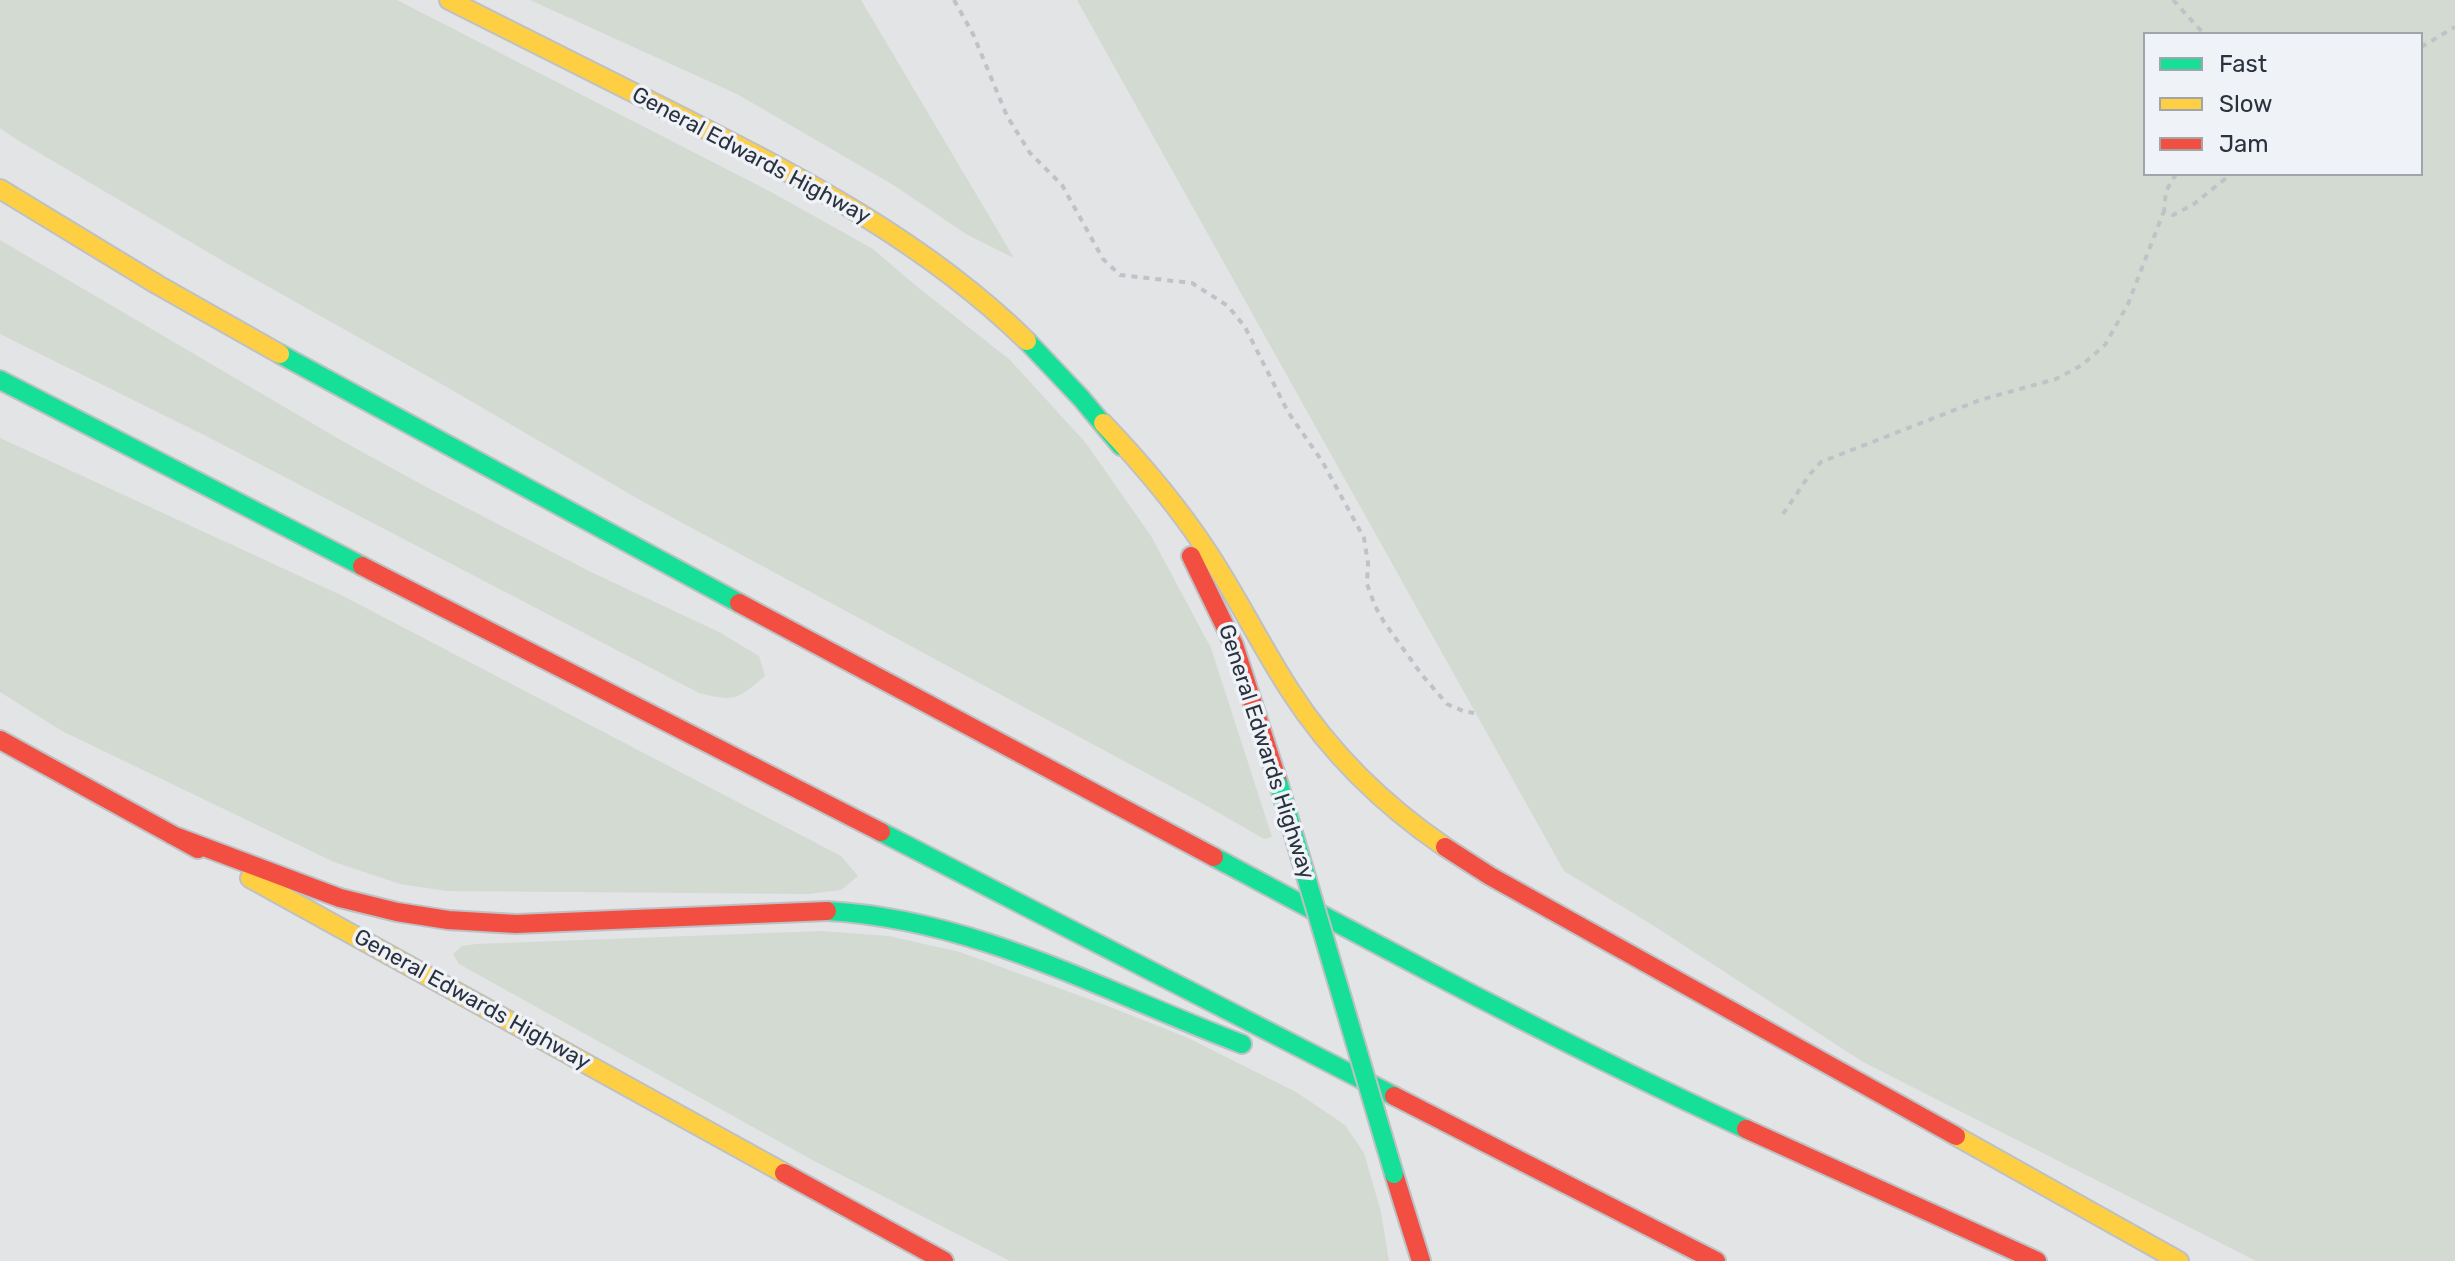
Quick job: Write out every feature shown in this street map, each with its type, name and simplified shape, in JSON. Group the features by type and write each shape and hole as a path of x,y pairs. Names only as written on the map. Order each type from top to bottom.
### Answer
{"main road":[{"name":"General Edwards Highway","path":"449,0 786,170 880,225 943,268 992,308 1054,368 1103,423 1168,515 1209,590 1248,683 1420,1259"},
{"path":"0,189 158,285 362,401 1402,958 1685,1101 2037,1261"},
{"path":"0,380 1716,1261"},
{"path":"1103,423 1136,458 1189,524 1318,730 1362,779 1422,832 1480,870 2179,1261"},
{"name":"General Edwards Highway","path":"0,740 944,1261"},
{"path":"172,835 328,894 397,912 448,920 533,923 803,910 867,914 930,925 1029,957 1223,1037 1398,1098"}],"path":[{"path":"954,0 973,34 1007,116 1030,153 1068,194 1103,259 1120,275 1192,283 1228,306 1245,327 1288,412 1322,461 1364,538 1367,584 1384,622 1447,704 1474,713"},
{"path":"2173,0 2202,32"},
{"path":"2423,46 2455,27"},
{"path":"1783,514 1821,462 1980,400 2056,379 2082,365 2105,345 2128,304 2164,211 2166,191 2175,176"},
{"path":"2164,211 2173,215 2182,212 2228,176"}],"shaded area":[{"path":"0,0 397,0 771,192 873,249 1010,360 1085,442 1151,536 1211,648 1272,837 1264,839 640,500 19,141 0,128"},
{"path":"530,0 861,0 1014,258 966,234 895,186 737,94"},
{"path":"1077,0 2455,0 2455,1261 2256,1261 1863,1062 1564,871"},
{"path":"0,240 344,442 430,489 591,572 719,632 759,656 765,676 735,697 721,698 699,693 208,437 0,334"},
{"path":"0,438 343,596 841,856 858,876 841,890 809,894 447,891 400,884 334,862 62,731 0,692"},
{"path":"821,931 889,936 960,952 1186,1037 1296,1092 1345,1125 1364,1153 1381,1212 1389,1261 1010,1261 816,1162 459,964 453,954 462,946 476,944"}],"traffic: fast":[{"path":"1027,341 1121,446"},
{"path":"280,354 739,603"},
{"path":"0,380 362,566"},
{"path":"1279,785 1394,1174"},
{"path":"881,832 1394,1096"},
{"path":"1214,857 1544,1031 1746,1129"},
{"path":"827,911 882,917 988,943 1242,1044"}],"traffic: slow":[{"path":"449,0 720,136 859,213 946,272 1027,341"},
{"path":"0,189 158,285 280,354"},
{"path":"1103,423 1158,485 1195,534 1291,692 1324,737 1380,796 1445,847"},
{"path":"250,878 784,1173"},
{"path":"1956,1136 2179,1261"}],"traffic: jam":[{"path":"1191,556 1234,645 1279,785"},
{"path":"362,566 881,832"},
{"path":"739,603 1214,857"},
{"path":"0,740 198,849"},
{"path":"172,835 340,898 448,920 516,924 827,911"},
{"path":"1445,847 1490,876 1956,1136"},
{"path":"1394,1096 1716,1261"},
{"path":"1746,1129 2037,1261"},
{"path":"784,1173 944,1261"},
{"path":"1394,1174 1421,1261"}]}
